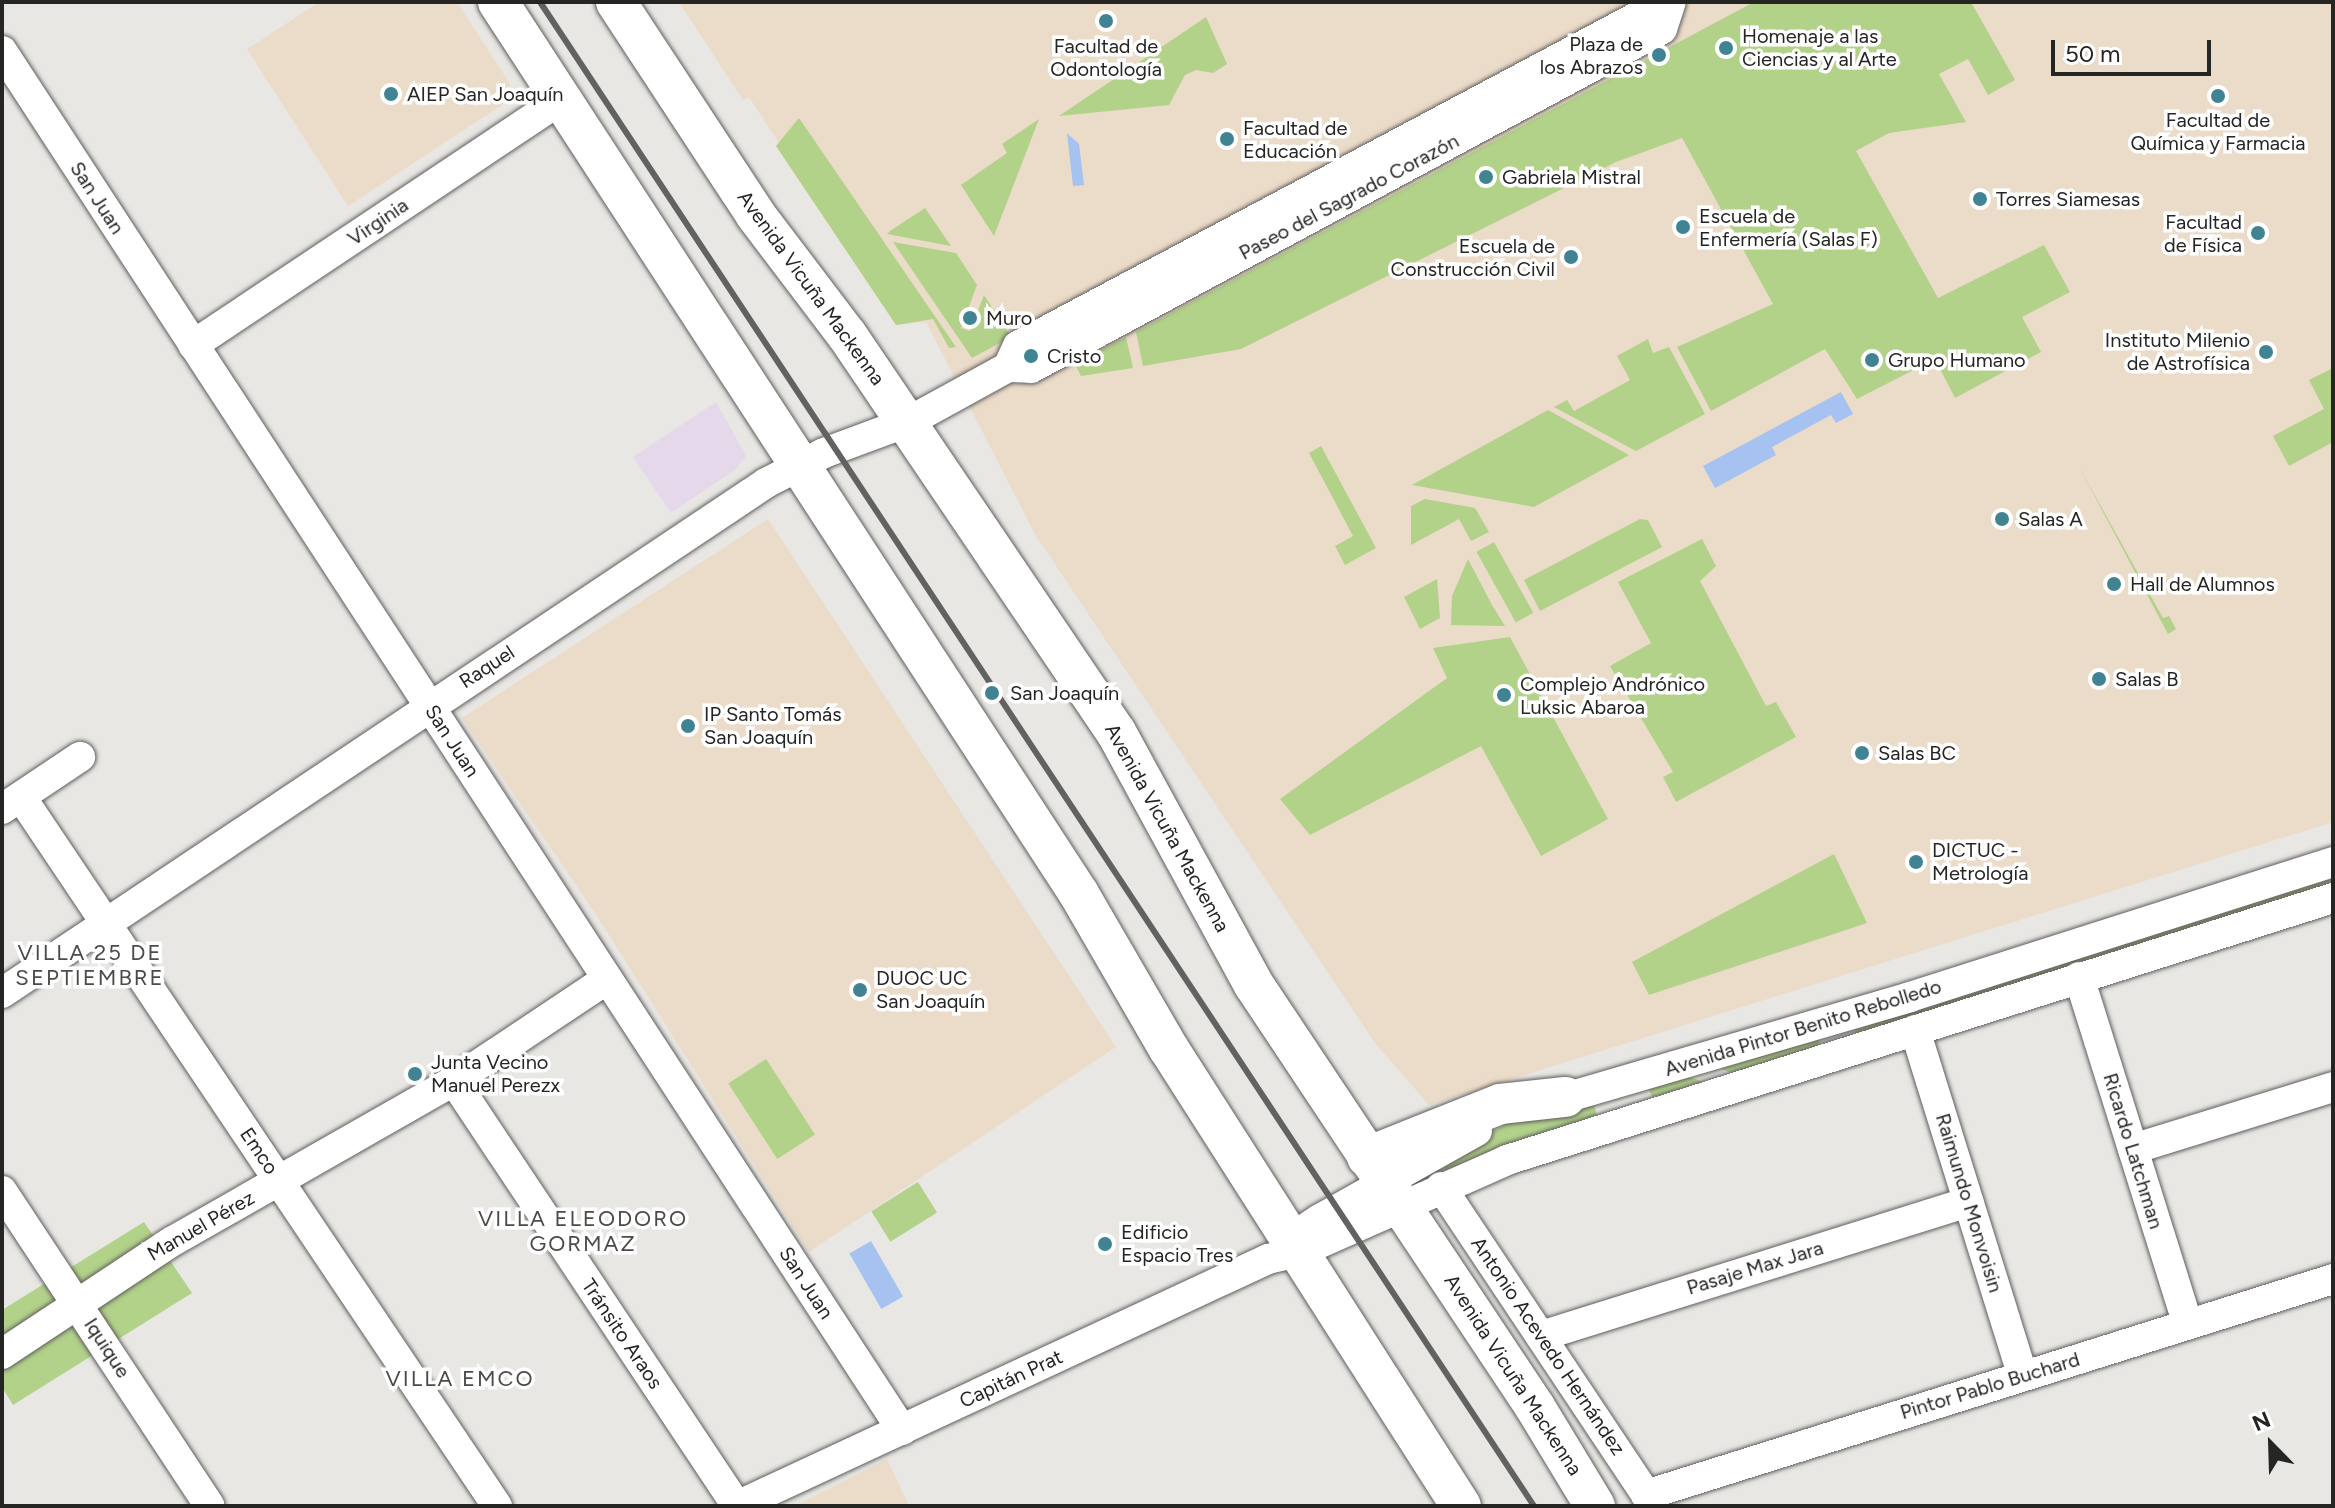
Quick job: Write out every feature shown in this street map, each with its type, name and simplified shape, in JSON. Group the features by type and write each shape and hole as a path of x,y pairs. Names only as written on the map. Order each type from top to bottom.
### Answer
{"main road":[{"path":"498,2 564,98 796,465 1079,894 1169,1049 1461,1506"},
{"name":"Avenida Vicuña Mackenna","path":"616,2 790,263 908,422 1131,757 1254,985 1595,1506"},
{"path":"1384,1181 1500,1104 1566,1097"}],"street":[{"name":"Paseo del Sagrado Corazón","path":"908,422 1008,367 1031,368 1662,29 1668,2"},
{"name":"San Juan","path":"2,51 902,1430"},
{"name":"Virginia","path":"193,345 564,98"},
{"name":"Raquel","path":"2,993 429,706 796,465 908,422"},
{"name":"Emco","path":"80,757 11,803 106,923 497,1506"},
{"name":"Avenida Pintor Benito Rebolledo","path":"1566,1097 1910,997 2333,862"},
{"name":"Avenida Pintor Benito Rebolledo","path":"1293,1247 1384,1181 1441,1187 1628,1119 2333,898"},
{"name":"Ricardo Latchman","path":"2079,977 2188,1324"},
{"name":"Manuel Pérez","path":"2,1354 77,1304 279,1181 454,1081 607,979"},
{"name":"Raimundo Monvoisin","path":"1915,1030 2023,1376"},
{"name":"Tránsito Araos","path":"454,1081 737,1506"},
{"path":"1616,1084 1628,1119"},
{"path":"2133,1149 2333,1087"},
{"name":"Antonio Acevedo Hernández","path":"1441,1187 1650,1500"},
{"name":"Iquique","path":"2,1191 210,1506"},
{"name":"Pasaje Max Jara","path":"1541,1336 1969,1202"},
{"name":"Capitán Prat","path":"737,1506 1293,1247"},
{"name":"Pintor Pablo Buchard","path":"1650,1500 2023,1376 2333,1279"}],"shaded area":[{"name":"AIEP San Joaquín","path":"319,2 457,2 510,84 502,105 348,206 247,49"},
{"path":"679,2 2333,2 2333,822 1429,1105 1375,1043 1036,536 926,322 896,325 776,146 779,143 749,97 743,100"},
{"path":"716,402 746,456 736,469 671,513 633,457"},
{"path":"768,519 1116,1047 809,1252 595,913 462,718"},
{"path":"887,1459 909,1506 795,1506"}],"green space":[{"path":"1754,2 1971,2 2015,80 1988,95 1968,59 1939,74 1966,122 1889,133 1856,151 1938,298 2044,245 2070,292 2022,317 2041,352 1955,398 1935,359 1857,399 1825,349 1711,411 1677,347 1773,304 1682,138 1616,162 1241,349 1143,366 1136,332"},
{"path":"1206,17 1227,64 1213,73 1196,70 1185,75 1169,105 1059,116"},
{"path":"799,118 956,347 949,348 933,319 896,325 776,146"},
{"path":"1039,119 994,236 961,185 1007,153 1002,144"},
{"path":"925,208 951,246 887,234 890,231"},
{"path":"893,242 956,253 977,285 961,328 970,331 984,295 1011,337 972,358"},
{"path":"1126,337 1133,368 1081,376 1075,364"},
{"path":"1648,339 1653,353 1669,347 1705,414 1636,451 1554,407 1567,400 1574,411 1630,380 1617,356"},
{"path":"2333,368 2333,442 2289,466 2273,436 2324,409 2309,380"},
{"path":"1548,410 1629,455 1534,507 1412,485"},
{"path":"1321,446 1376,548 1345,565 1335,546 1353,536 1309,453"},
{"path":"2079,467 2163,618 2169,616 2176,629 2168,634"},
{"path":"1425,499 1475,508 1489,532 1471,541 1459,519 1411,545 1411,506"},
{"path":"1640,519 1648,520 1662,547 1540,611 1524,580"},
{"path":"1702,539 1716,566 1700,581 1766,706 1776,702 1796,737 1676,802 1663,777 1673,772 1610,666 1651,643 1618,582"},
{"path":"1494,542 1533,613 1516,623 1477,552"},
{"path":"1468,559 1505,626 1451,625 1452,596"},
{"path":"1437,579 1440,618 1420,629 1404,597"},
{"path":"1510,637 1608,819 1541,856 1481,746 1310,835 1280,799 1447,678 1433,648"},
{"path":"1834,854 1867,923 1649,995 1632,962"},
{"path":"2333,878 2333,893 1859,1041 1855,1030"},
{"path":"1822,1033 1818,1047 1732,1073 1715,1066"},
{"path":"766,1059 815,1134 777,1159 728,1084"},
{"path":"1683,1075 1707,1083 1652,1097 1647,1085"},
{"path":"1592,1097 1598,1120 1446,1170 1439,1159 1507,1124"},
{"path":"918,1182 937,1213 890,1242 871,1211"},
{"path":"144,1222 192,1293 13,1405 2,1387 2,1310"}],"water":[{"path":"1067,133 1079,144 1084,185 1073,186"},
{"path":"1841,392 1853,414 1836,423 1831,415 1772,447 1776,455 1715,488 1703,466"},
{"path":"871,1241 903,1296 881,1309 849,1254"}],"railway":[{"path":"540,2 1534,1506"}],"place":[{"name":"Facultad de Odontología","path":"1106,21"},
{"name":"Homenaje a las Ciencias y al Arte","path":"1726,48"},
{"name":"Plaza de los Abrazos","path":"1659,55"},
{"name":"AIEP San Joaquín","path":"391,94"},
{"name":"Facultad de Química y Farmacia","path":"2218,96"},
{"name":"Facultad de Educación","path":"1227,139"},
{"name":"Gabriela Mistral","path":"1486,177"},
{"name":"Torres Siamesas","path":"1980,199"},
{"name":"Escuela de Enfermería (Salas F)","path":"1683,227"},
{"name":"Facultad de Física","path":"2258,233"},
{"name":"Escuela de Construcción Civil","path":"1571,257"},
{"name":"Muro","path":"970,318"},
{"name":"Instituto Milenio de Astrofísica","path":"2266,352"},
{"name":"Cristo","path":"1031,356"},
{"name":"Grupo Humano","path":"1872,360"},
{"name":"Salas A","path":"2002,519"},
{"name":"Hall de Alumnos","path":"2114,584"},
{"name":"Salas B","path":"2099,679"},
{"name":"San Joaquín","path":"992,693"},
{"name":"Complejo Andrónico Luksic Abaroa","path":"1504,695"},
{"name":"IP Santo Tomás San Joaquín","path":"688,726"},
{"name":"Salas BC","path":"1862,753"},
{"name":"DICTUC - Metrología","path":"1916,862"},
{"name":"DUOC UC San Joaquín","path":"860,990"},
{"name":"Junta Vecino Manuel Perezx","path":"415,1074"},
{"name":"Edificio Espacio Tres","path":"1105,1244"}],"district":[{"name":"VILLA 25 DE SEPTIEMBRE","path":"90,964"},
{"name":"VILLA ELEODORO GORMAZ","path":"583,1230"},
{"name":"VILLA EMCO","path":"460,1379"}]}
